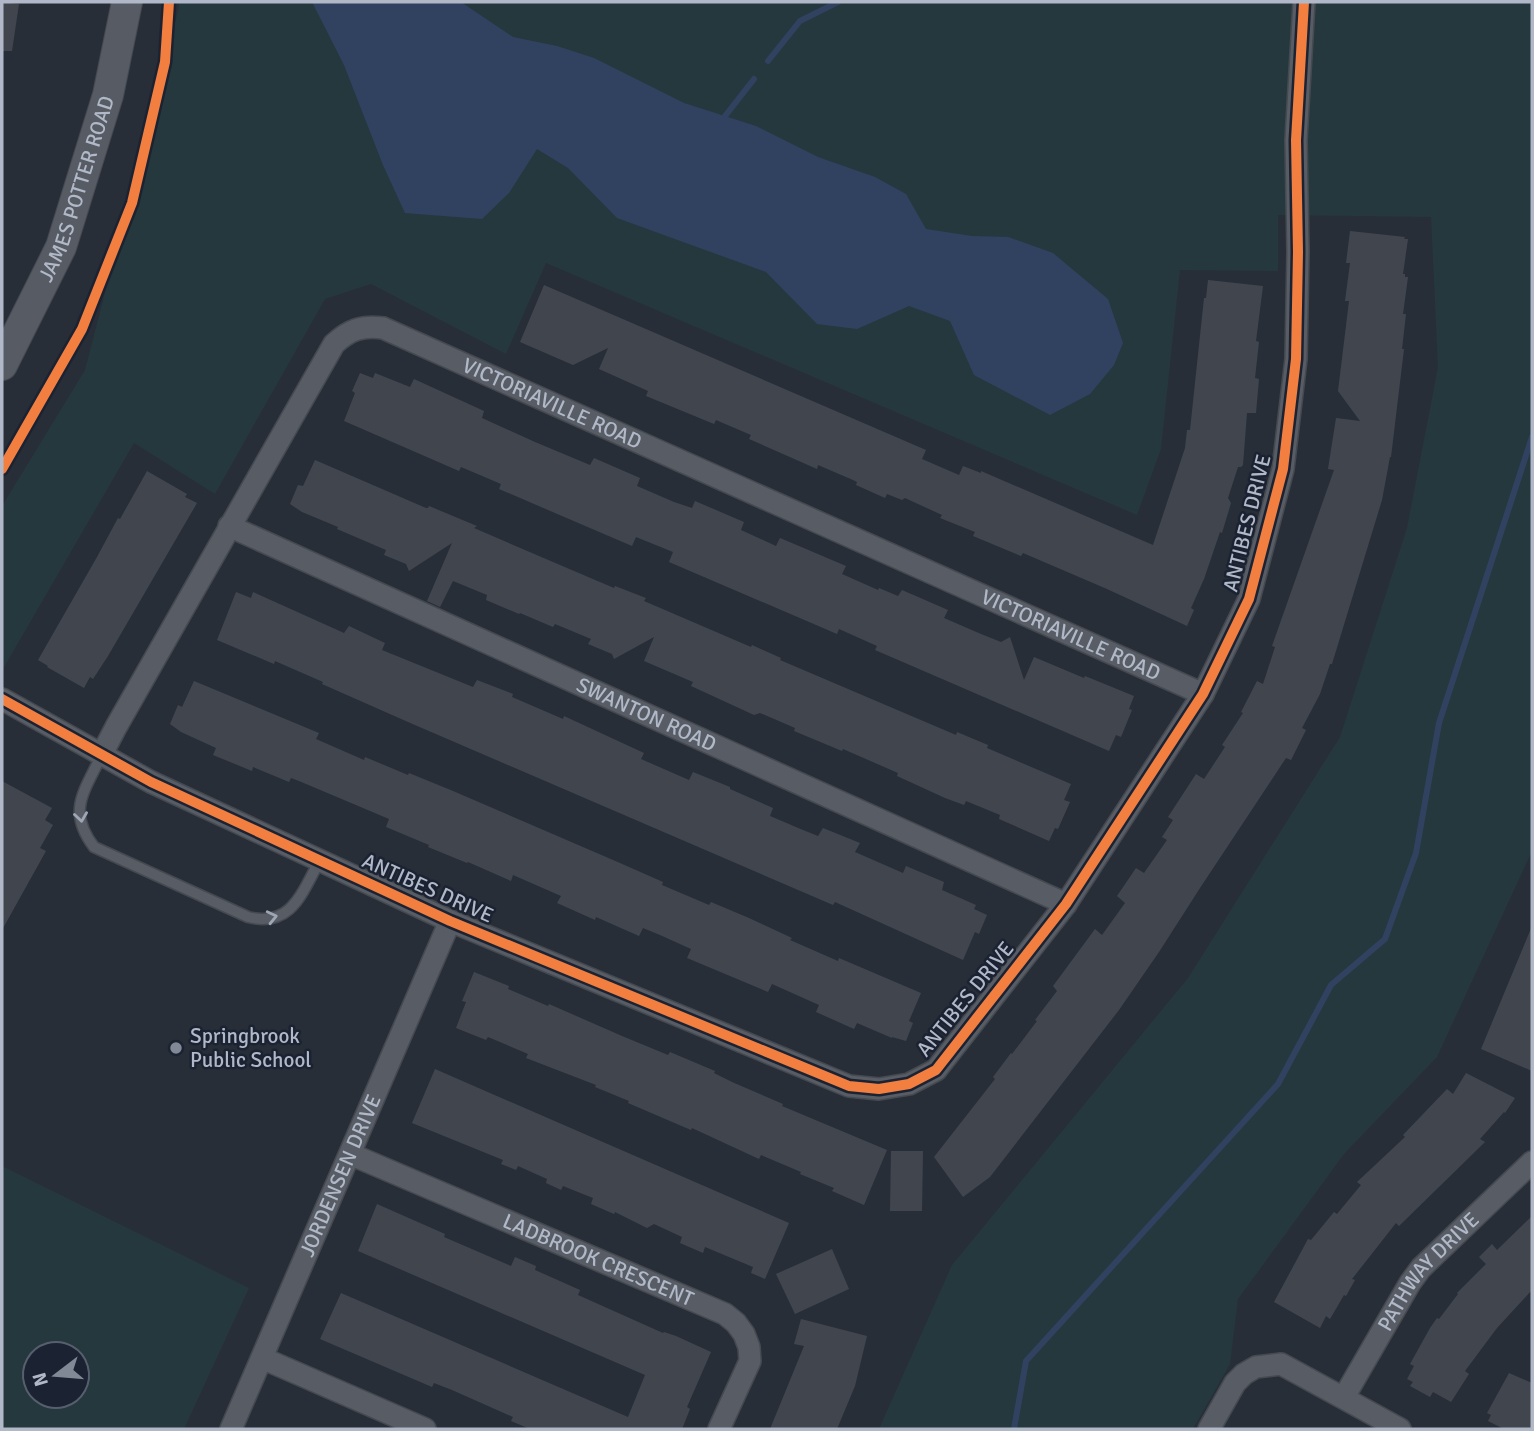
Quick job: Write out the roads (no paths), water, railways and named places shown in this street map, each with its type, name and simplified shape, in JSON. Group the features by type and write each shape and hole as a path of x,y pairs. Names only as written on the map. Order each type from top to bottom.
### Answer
{"main road":[{"name":"JAMES POTTER ROAD","path":"2,365 61,247 108,95 127,2"}],"street":[{"name":"ANTIBES DRIVE","path":"2,699 151,782 450,921 849,1086 879,1089 909,1084 936,1070 1066,904 1203,694 1249,599 1283,469 1296,359 1296,140 1304,2"},
{"name":"VICTORIAVILLE ROAD","path":"102,754 334,344 356,328 370,326 383,328 1203,694"},
{"name":"SWANTON ROAD","path":"229,526 1066,904"},
{"name":"JORDENSEN DRIVE","path":"231,1429 450,921"},
{"name":"LADBROOK CRESCENT","path":"351,1154 725,1314 744,1334 750,1361 719,1429"},
{"name":"PATHWAY DRIVE","path":"1343,1397 1421,1268 1532,1162"},
{"path":"262,1358 425,1429"},
{"path":"1209,1429 1235,1383 1244,1374 1255,1367 1281,1364 1400,1429"}],"lane":[{"path":"102,754 80,803 79,819 94,847 260,920 282,916 292,908 320,860"}],"water":[{"path":"312,2 461,2 513,37 557,46 594,58 684,103 756,126 818,157 875,177 906,194 926,229 972,236 1008,237 1053,253 1108,299 1123,343 1114,365 1090,394 1050,415 974,375 950,321 909,306 857,329 817,324 766,272 617,218 568,168 537,149 509,193 482,219 405,213 344,65"}],"waterway":[{"path":"768,61 800,21 838,2"},
{"path":"722,120 754,79"},
{"path":"1014,1429 1026,1361 1278,1084 1331,985 1385,939 1416,853 1439,723 1532,437"}],"place":[{"name":"Springbrook Public School","path":"176,1048"}]}
